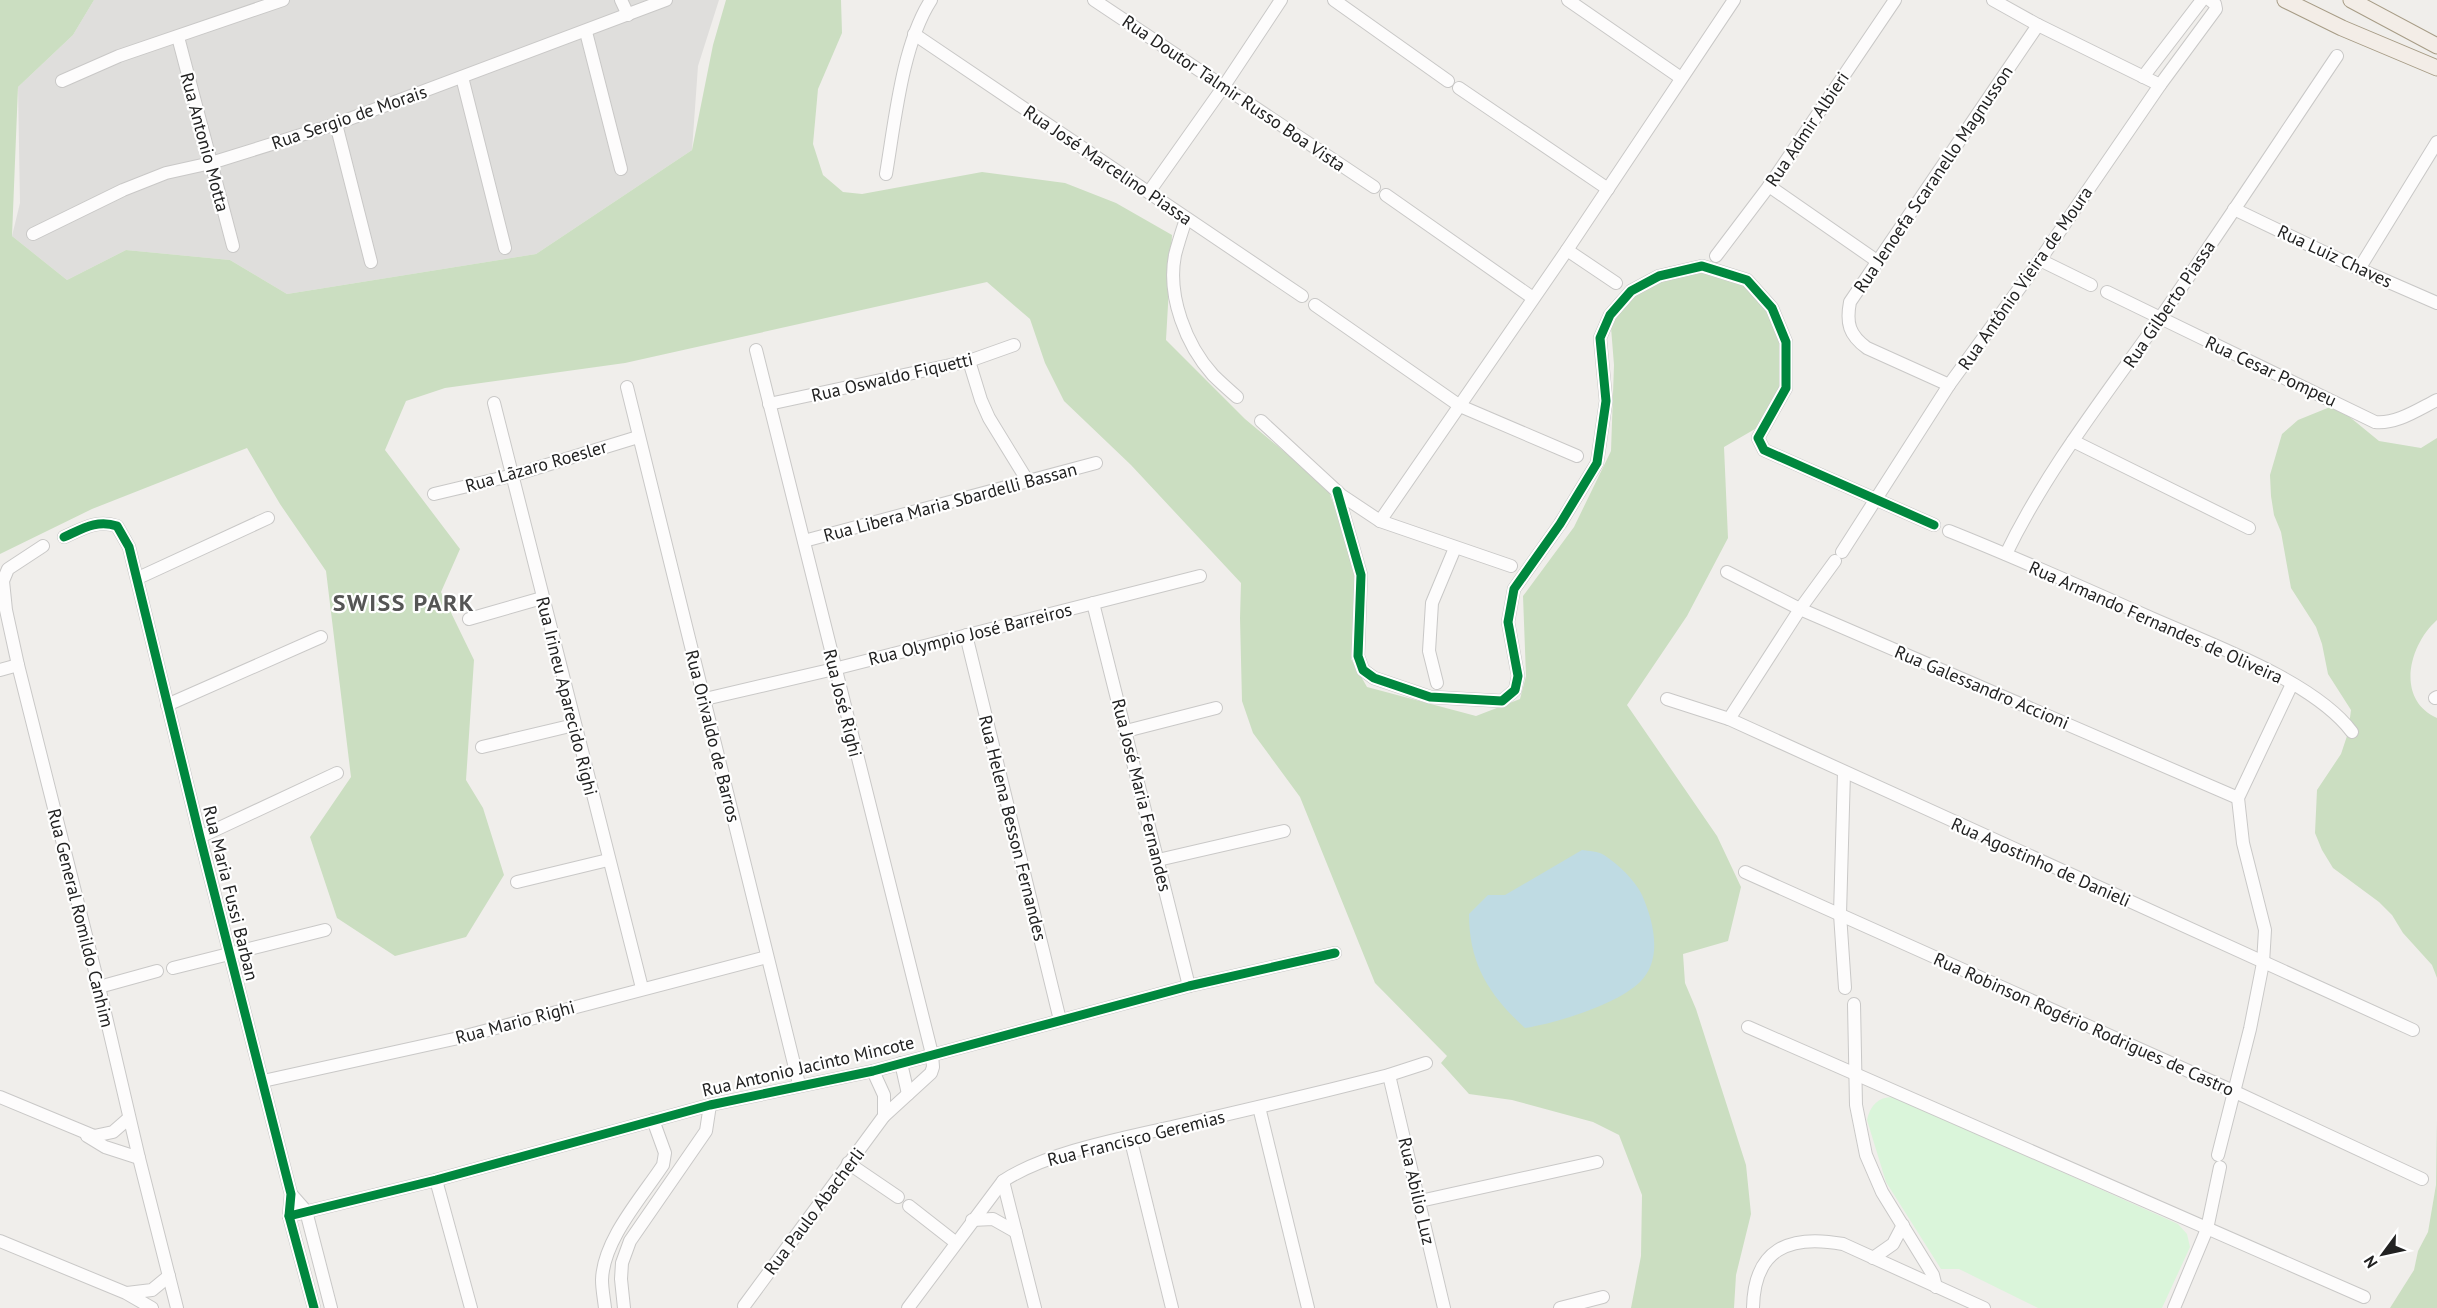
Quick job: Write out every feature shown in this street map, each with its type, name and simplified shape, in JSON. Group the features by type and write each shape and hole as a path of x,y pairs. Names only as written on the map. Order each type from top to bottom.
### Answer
{"main road":[{"path":"2284,0 2342,28 2437,68"},
{"path":"2355,1 2437,46"}],"street":[{"path":"62,81 118,56 283,0"},
{"path":"621,0 627,15"},
{"name":"Rua Sergio de Morais","path":"33,234 166,173 211,163 336,124 586,32 666,0"},
{"path":"886,174 914,34 920,17 931,0"},
{"name":"Rua Doutor Talmir Russo Boa Vista","path":"1094,0 1374,187"},
{"path":"1149,192 1281,0"},
{"path":"1335,0 1448,81"},
{"path":"1568,0 1681,78"},
{"path":"1380,521 1567,250 1734,0"},
{"name":"Rua Admir Albieri","path":"1716,256 1769,186 1895,0"},
{"path":"1993,0 2038,25 2160,85"},
{"path":"2143,77 2202,0"},
{"name":"Rua Antônio Vieira de Moura","path":"1729,719 1800,609 1877,499 1949,386 2040,260 2213,4"},
{"name":"Rua Jenoefa Scaranello Magnusson","path":"1949,386 1856,341 1846,319 1850,302 2038,25"},
{"path":"586,32 621,168"},
{"name":"Rua José Marcelino Piassa","path":"914,34 1302,296"},
{"name":"Rua Antonio Motta","path":"178,37 233,246"},
{"name":"Rua Gilberto Piassa","path":"2006,554 2021,524 2073,441 2160,318 2337,56"},
{"path":"462,77 505,248"},
{"path":"1459,88 1608,189"},
{"path":"336,124 371,262"},
{"path":"2358,268 2437,142"},
{"path":"1769,186 1877,261"},
{"path":"1386,195 1533,297"},
{"name":"Rua Luiz Chaves","path":"2234,209 2437,303"},
{"path":"1186,219 1175,257 1174,282 1177,305 1196,352 1213,375 1237,397"},
{"path":"1567,250 1616,283"},
{"path":"2040,260 2091,285"},
{"path":"1337,491 1361,575 1358,656 1363,670 1374,678 1430,697 1502,701 1515,690 1518,676 1508,622 1514,590 1560,524 1597,463 1606,401 1600,338 1610,315 1631,291 1659,276 1702,266 1747,280 1772,308 1786,342 1786,388 1758,438 1764,450 1934,525"},
{"name":"Rua Cesar Pompeu","path":"2107,292 2374,422 2386,423 2402,418 2437,400"},
{"path":"1315,305 1461,406 1577,456"},
{"name":"Rua Oswaldo Fiquetti","path":"769,404 969,361 1014,345"},
{"name":"Rua José Righi","path":"756,350 932,1054"},
{"path":"969,361 989,418 1027,480"},
{"name":"Rua Orivaldo de Barros","path":"627,387 798,1084"},
{"name":"Rua Irineu Aparecido Righi","path":"494,403 642,988"},
{"path":"1262,421 1337,491 1380,521 1511,566"},
{"name":"Rua Lãzaro Roesler","path":"434,494 514,475 638,437"},
{"path":"2073,441 2249,528"},
{"name":"Rua Libera Maria Sbardelli Bassan","path":"804,541 1096,463"},
{"path":"64,537 95,523 107,522 117,526 129,547 138,578 268,518"},
{"name":"Rua Armando Fernandes de Oliveira","path":"1949,531 2220,648 2292,684 2336,713 2352,732"},
{"name":"Rua General Romildo Canhim","path":"43,546 8,569 3,581 6,610 177,1308"},
{"path":"1437,683 1429,651 1432,603 1455,548"},
{"name":"Rua Galessandro Accioni","path":"1727,572 1800,609 2238,798"},
{"name":"Rua Olympio José Barreiros","path":"705,699 834,669 1200,576"},
{"name":"Rua Maria Fussi Barban","path":"138,578 167,705 291,1194 289,1216"},
{"path":"469,619 542,598"},
{"name":"Rua José Maria Fernandes","path":"1093,603 1189,986"},
{"name":"Rua Helena Besson Fernandes","path":"966,635 1060,1020"},
{"path":"167,705 321,637"},
{"path":"0,670 18,665"},
{"path":"2174,1308 2207,1229 2233,1091 2250,1029 2264,963 2265,930 2243,843 2238,798 2292,684"},
{"name":"Rua Agostinho de Danieli","path":"1667,699 1729,719 2413,1030"},
{"path":"1126,731 1216,708"},
{"path":"482,747 574,725"},
{"path":"1844,772 1840,914 1845,988"},
{"path":"200,837 337,773"},
{"path":"1158,860 1284,831"},
{"path":"517,882 608,860"},
{"name":"Rua Robinson Rogério Rodrigues de Castro","path":"1745,872 2233,1091 2422,1179"},
{"path":"173,968 325,930"},
{"name":"Rua Antonio Jacinto Mincote","path":"289,1216 436,1180 710,1104 798,1084 873,1071 1189,986 1335,953"},
{"name":"Rua Mario Righi","path":"263,1081 454,1039 767,957"},
{"path":"99,987 157,971"},
{"path":"1854,1004 1858,1120 1866,1155 1882,1192 1933,1275 1936,1287"},
{"path":"1748,1027 2364,1297"},
{"name":"Rua Paulo Abacherli","path":"744,1306 884,1116 931,1073 932,1054"},
{"path":"901,1063 908,1094"},
{"name":"Rua Francisco Geremias","path":"908,1308 1003,1181 1019,1170 1038,1162 1130,1137 1389,1075 1426,1063"},
{"path":"873,1071 884,1095 884,1116"},
{"name":"Rua Abilio Luz","path":"1389,1075 1444,1308"},
{"path":"0,1097 94,1136 104,1136 113,1132 129,1118"},
{"path":"624,1308 622,1263 630,1241 706,1131 710,1104"},
{"path":"1258,1107 1308,1308"},
{"path":"605,1308 602,1280 606,1259 618,1232 663,1165 665,1153 653,1120"},
{"path":"73,1128 105,1147 139,1158"},
{"path":"1130,1137 1172,1308"},
{"path":"1420,1201 1597,1162"},
{"path":"848,1163 898,1197"},
{"path":"436,1180 471,1308"},
{"path":"1003,1181 1035,1308"},
{"name":"Rua Maria Fussi Barban","path":"291,1194 306,1211"},
{"path":"909,1206 956,1242"},
{"path":"306,1211 331,1308"},
{"path":"289,1216 314,1308"},
{"path":"972,1220 993,1219 1016,1232"},
{"path":"1873,1258 1893,1244 1904,1225"},
{"path":"1753,1308 1755,1281 1761,1266 1786,1247 1802,1241 1819,1240 1843,1244 1984,1308"},
{"path":"0,1241 126,1293 152,1308"},
{"path":"126,1293 152,1290 169,1276"},
{"path":"1560,1308 1604,1297"}],"shaded area":[{"path":"94,0 719,0 698,66 692,150 536,254 287,294 230,260 126,250 67,280 12,236 20,203 18,87 73,35"}],"green space":[{"path":"0,0 94,0 73,35 18,87 12,236 67,280 126,250 230,260 287,294 536,254 692,150 713,45 726,0 841,0 842,33 818,89 813,144 823,175 843,192 862,194 982,172 1065,183 1116,203 1172,235 1166,340 1245,419 1327,487 1361,575 1351,659 1367,687 1476,716 1520,699 1526,676 1523,596 1574,527 1611,451 1614,365 1610,315 1631,291 1702,266 1747,280 1772,308 1786,342 1786,388 1755,429 1724,447 1728,538 1687,616 1627,705 1717,836 1741,887 1728,941 1683,954 1685,983 1696,1009 1746,1165 1751,1214 1736,1275 1734,1308 1631,1308 1641,1256 1642,1195 1619,1135 1593,1122 1512,1100 1469,1094 1441,1063 1447,1056 1375,983 1300,797 1253,733 1242,701 1241,583 1131,465 1064,401 1045,363 1030,319 987,282 625,363 445,388 406,401 385,450 460,549 441,592 474,660 466,780 483,808 504,875 466,937 395,956 337,918 310,837 351,777 326,571 280,504 247,448 92,509 0,554"},
{"path":"2335,405 2379,441 2421,448 2437,438 2437,620 2419,643 2411,671 2411,685 2415,698 2424,709 2437,718 2437,978 2432,965 2403,933 2392,915 2379,902 2333,868 2315,833 2317,790 2341,754 2348,733 2351,710 2328,674 2316,627 2291,588 2281,532 2274,515 2270,475 2282,434 2298,420"},
{"path":"1895,1097 2178,1224 2187,1234 2190,1247 2162,1308 2038,1308 1959,1269 1941,1269 1886,1182 1867,1120 1876,1102 1884,1098"},
{"path":"2437,1120 2437,1308 2390,1308 2414,1270 2418,1251 2428,1232 2436,1185"}],"water":[{"path":"1582,850 1604,855 1626,873 1639,889 1653,929 1652,963 1640,982 1616,998 1586,1012 1525,1028 1491,991 1483,977 1473,948 1469,914 1488,895 1505,895"}],"cycle path":[{"path":"1337,491 1361,575 1358,656 1363,670 1374,678 1430,697 1502,701 1515,690 1518,676 1508,622 1514,589 1560,524 1597,463 1606,401 1600,338 1610,315 1631,291 1659,276 1702,266 1747,280 1772,308 1786,342 1786,388 1758,438 1764,450 1934,525"},
{"path":"64,537 96,524 110,524 117,526 129,547 291,1194 289,1216 314,1308"},
{"path":"289,1216 436,1180 710,1105 873,1071 1189,986 1335,953"}],"district":[{"name":"SWISS PARK","path":"404,602"}]}
